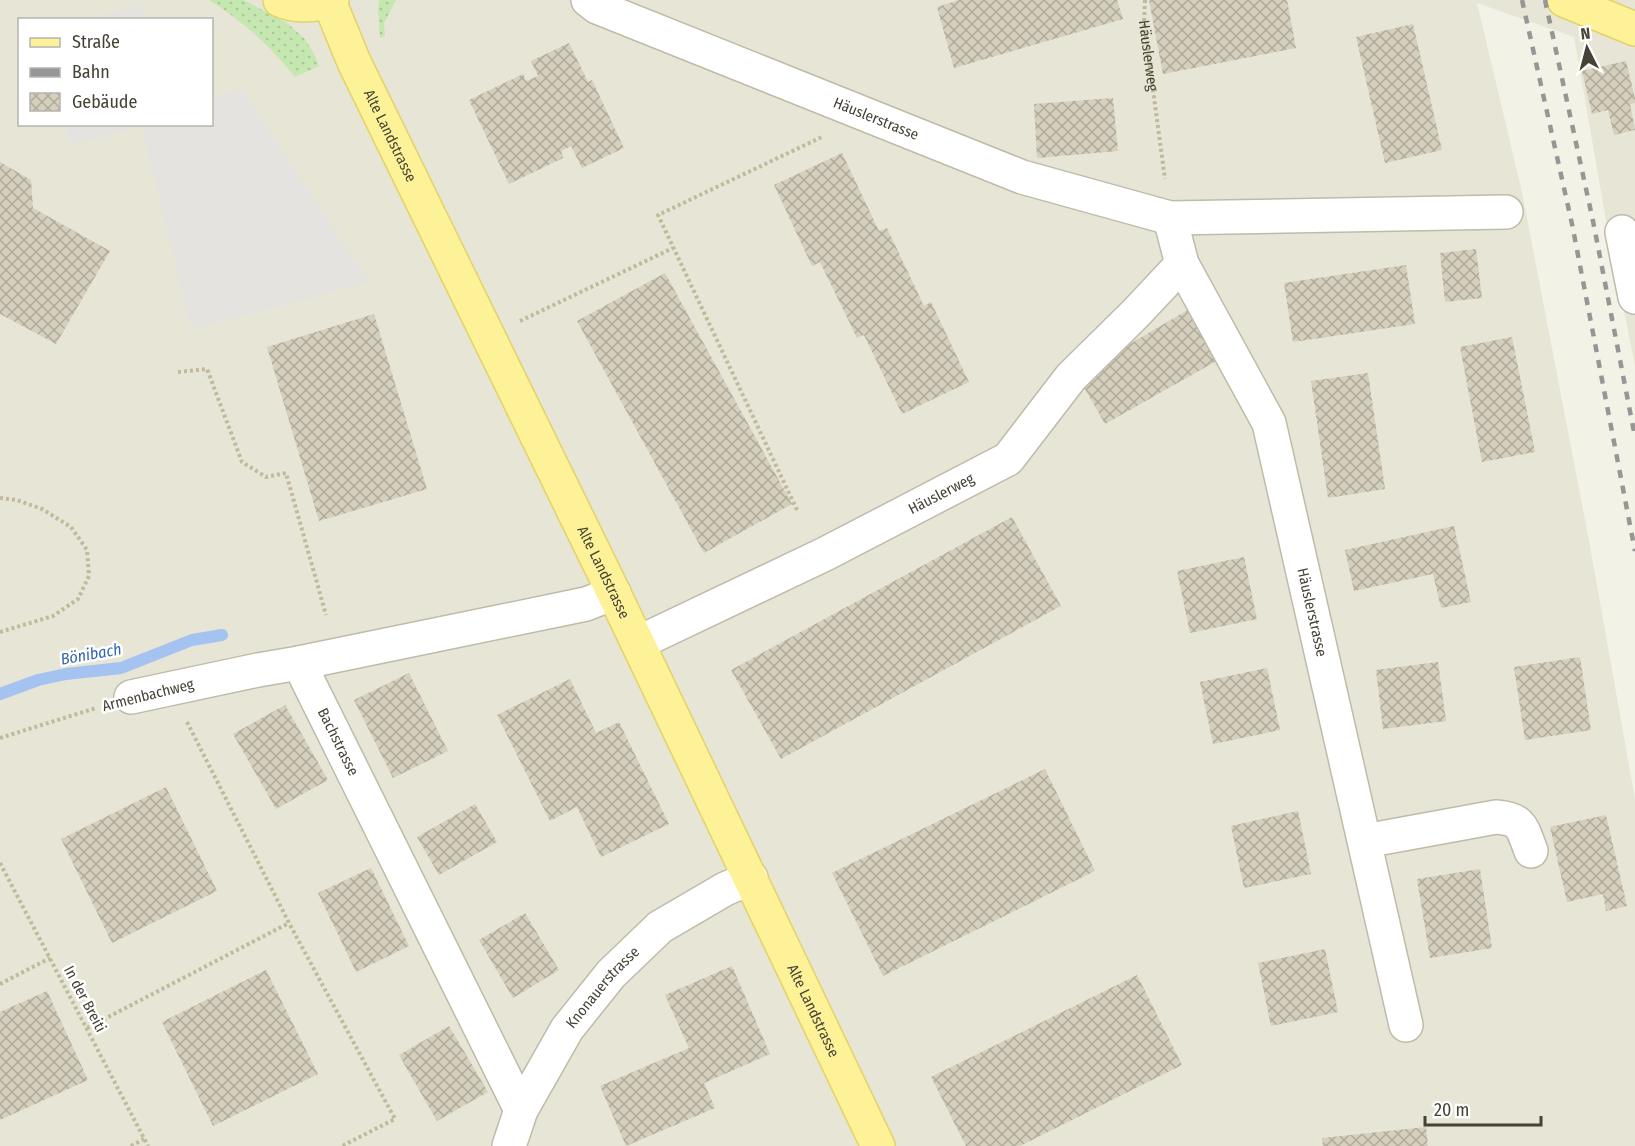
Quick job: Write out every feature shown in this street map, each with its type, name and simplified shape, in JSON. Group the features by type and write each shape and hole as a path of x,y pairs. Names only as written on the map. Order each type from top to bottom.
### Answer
{"main road":[{"path":"280,0 296,4 331,1"},
{"path":"1564,0 1635,29"},
{"name":"Alte Landstrasse","path":"331,1 359,72 614,593 878,1146"}],"street":[{"name":"Häuslerstrasse","path":"588,0 597,7 1022,177 1170,219 1506,212"},
{"name":"Häuslerstrasse","path":"1170,219 1182,264 1269,423 1406,1025"},
{"path":"1622,232 1635,297"},
{"name":"Häuslerweg","path":"638,643 825,554 1008,459 1071,376 1136,313 1182,264"},
{"path":"299,663 586,604 614,593"},
{"name":"Armenbachweg","path":"131,697 258,669 299,663"},
{"name":"Bachstrasse","path":"299,663 521,1110"},
{"path":"1365,841 1496,816 1510,818 1521,826 1531,851"},
{"name":"Knonauerstrasse","path":"509,1146 521,1110 567,1029 611,974 660,927 725,889 751,878"}],"path":[{"name":"Häuslerweg","path":"1145,0 1144,23 1170,219"},
{"path":"797,510 658,215 833,132"},
{"path":"520,321 673,248"},
{"path":"178,372 207,369 242,462 266,477 286,473 326,615"},
{"path":"0,498 17,500 42,508 71,527 87,549 89,576 78,599 53,616 0,632"},
{"path":"165,690 177,703 290,923 395,1119 342,1146"},
{"name":"Armenbachweg","path":"0,738 131,697"},
{"name":"In der Breiti","path":"0,862 148,1146"},
{"path":"87,1028 290,923"},
{"path":"0,984 50,958"},
{"path":"131,1146 144,1139"}],"shaded area":[{"path":"0,0 1635,0 1635,366 1607,226 1574,37 1477,3 1522,192 1590,546 1635,799 1635,1146 0,1146"},
{"path":"143,5 148,18 90,18"},
{"path":"241,89 369,282 191,330 142,126 213,126 213,98"},
{"path":"65,126 142,126 71,145"}],"green space":[{"path":"209,0 244,0 288,24 305,39 319,66 295,77 255,35"},
{"path":"379,0 396,0 384,23 385,36 380,38 378,9"}],"building":[{"path":"959,0 1117,0 1123,19 954,68 937,7"},
{"path":"1149,0 1287,0 1296,48 1163,74"},
{"path":"1413,24 1442,150 1385,163 1356,37"},
{"path":"569,43 588,82 592,80 624,148 582,168 571,146 561,151 563,158 509,184 469,100 523,74 526,81 538,76 531,61"},
{"path":"1626,61 1635,98 1635,103 1630,104 1635,130 1614,135 1608,110 1592,114 1582,71"},
{"path":"1113,98 1118,151 1037,158 1034,104"},
{"path":"842,153 879,231 887,228 924,306 931,302 969,382 902,414 864,335 857,338 820,262 812,266 774,185"},
{"path":"0,162 31,180 33,208 110,251 56,344 0,314"},
{"path":"1476,249 1482,298 1445,302 1440,253"},
{"path":"1406,265 1415,324 1293,342 1284,283"},
{"path":"665,273 792,504 704,553 577,321"},
{"path":"1191,308 1220,359 1105,424 1077,375"},
{"path":"374,314 427,489 319,521 267,347"},
{"path":"1512,337 1535,452 1482,462 1460,347"},
{"path":"1368,373 1385,489 1328,498 1311,381"},
{"path":"1012,517 1061,606 781,759 731,670"},
{"path":"1454,526 1471,602 1441,608 1433,574 1354,591 1345,550"},
{"path":"1244,557 1257,619 1190,633 1177,571"},
{"path":"1580,657 1591,730 1525,740 1514,667"},
{"path":"1438,662 1446,721 1383,729 1376,670"},
{"path":"1267,668 1280,730 1213,744 1200,682"},
{"path":"409,673 448,751 393,778 354,700"},
{"path":"570,679 596,733 619,722 669,824 601,857 577,807 550,821 497,715"},
{"path":"285,705 328,780 276,809 233,734"},
{"path":"1045,769 1095,871 883,976 832,873"},
{"path":"166,787 217,891 112,943 61,839"},
{"path":"475,804 497,842 439,875 417,837"},
{"path":"1298,811 1311,874 1244,888 1231,826"},
{"path":"1606,815 1627,906 1606,911 1603,894 1567,902 1550,827"},
{"path":"371,868 409,946 356,972 318,893"},
{"path":"1480,869 1492,948 1430,958 1417,879"},
{"path":"525,913 559,970 513,998 479,940"},
{"path":"1325,949 1338,1012 1271,1026 1258,963"},
{"path":"732,966 770,1054 704,1083 715,1108 626,1146 600,1086 689,1048 665,995"},
{"path":"266,970 318,1074 213,1126 162,1022"},
{"path":"1137,975 1182,1065 1020,1146 966,1146 931,1077"},
{"path":"47,991 88,1080 0,1120 0,1012"},
{"path":"449,1026 488,1092 437,1121 399,1055"},
{"path":"1426,1127 1428,1146 1323,1146 1322,1138"}],"waterway":[{"name":"Bönibach","path":"0,694 38,680 66,674 121,668 192,640 222,635"}],"railway":[{"path":"1522,0 1572,224 1635,551"},
{"path":"1545,0 1593,221 1635,437"}]}
